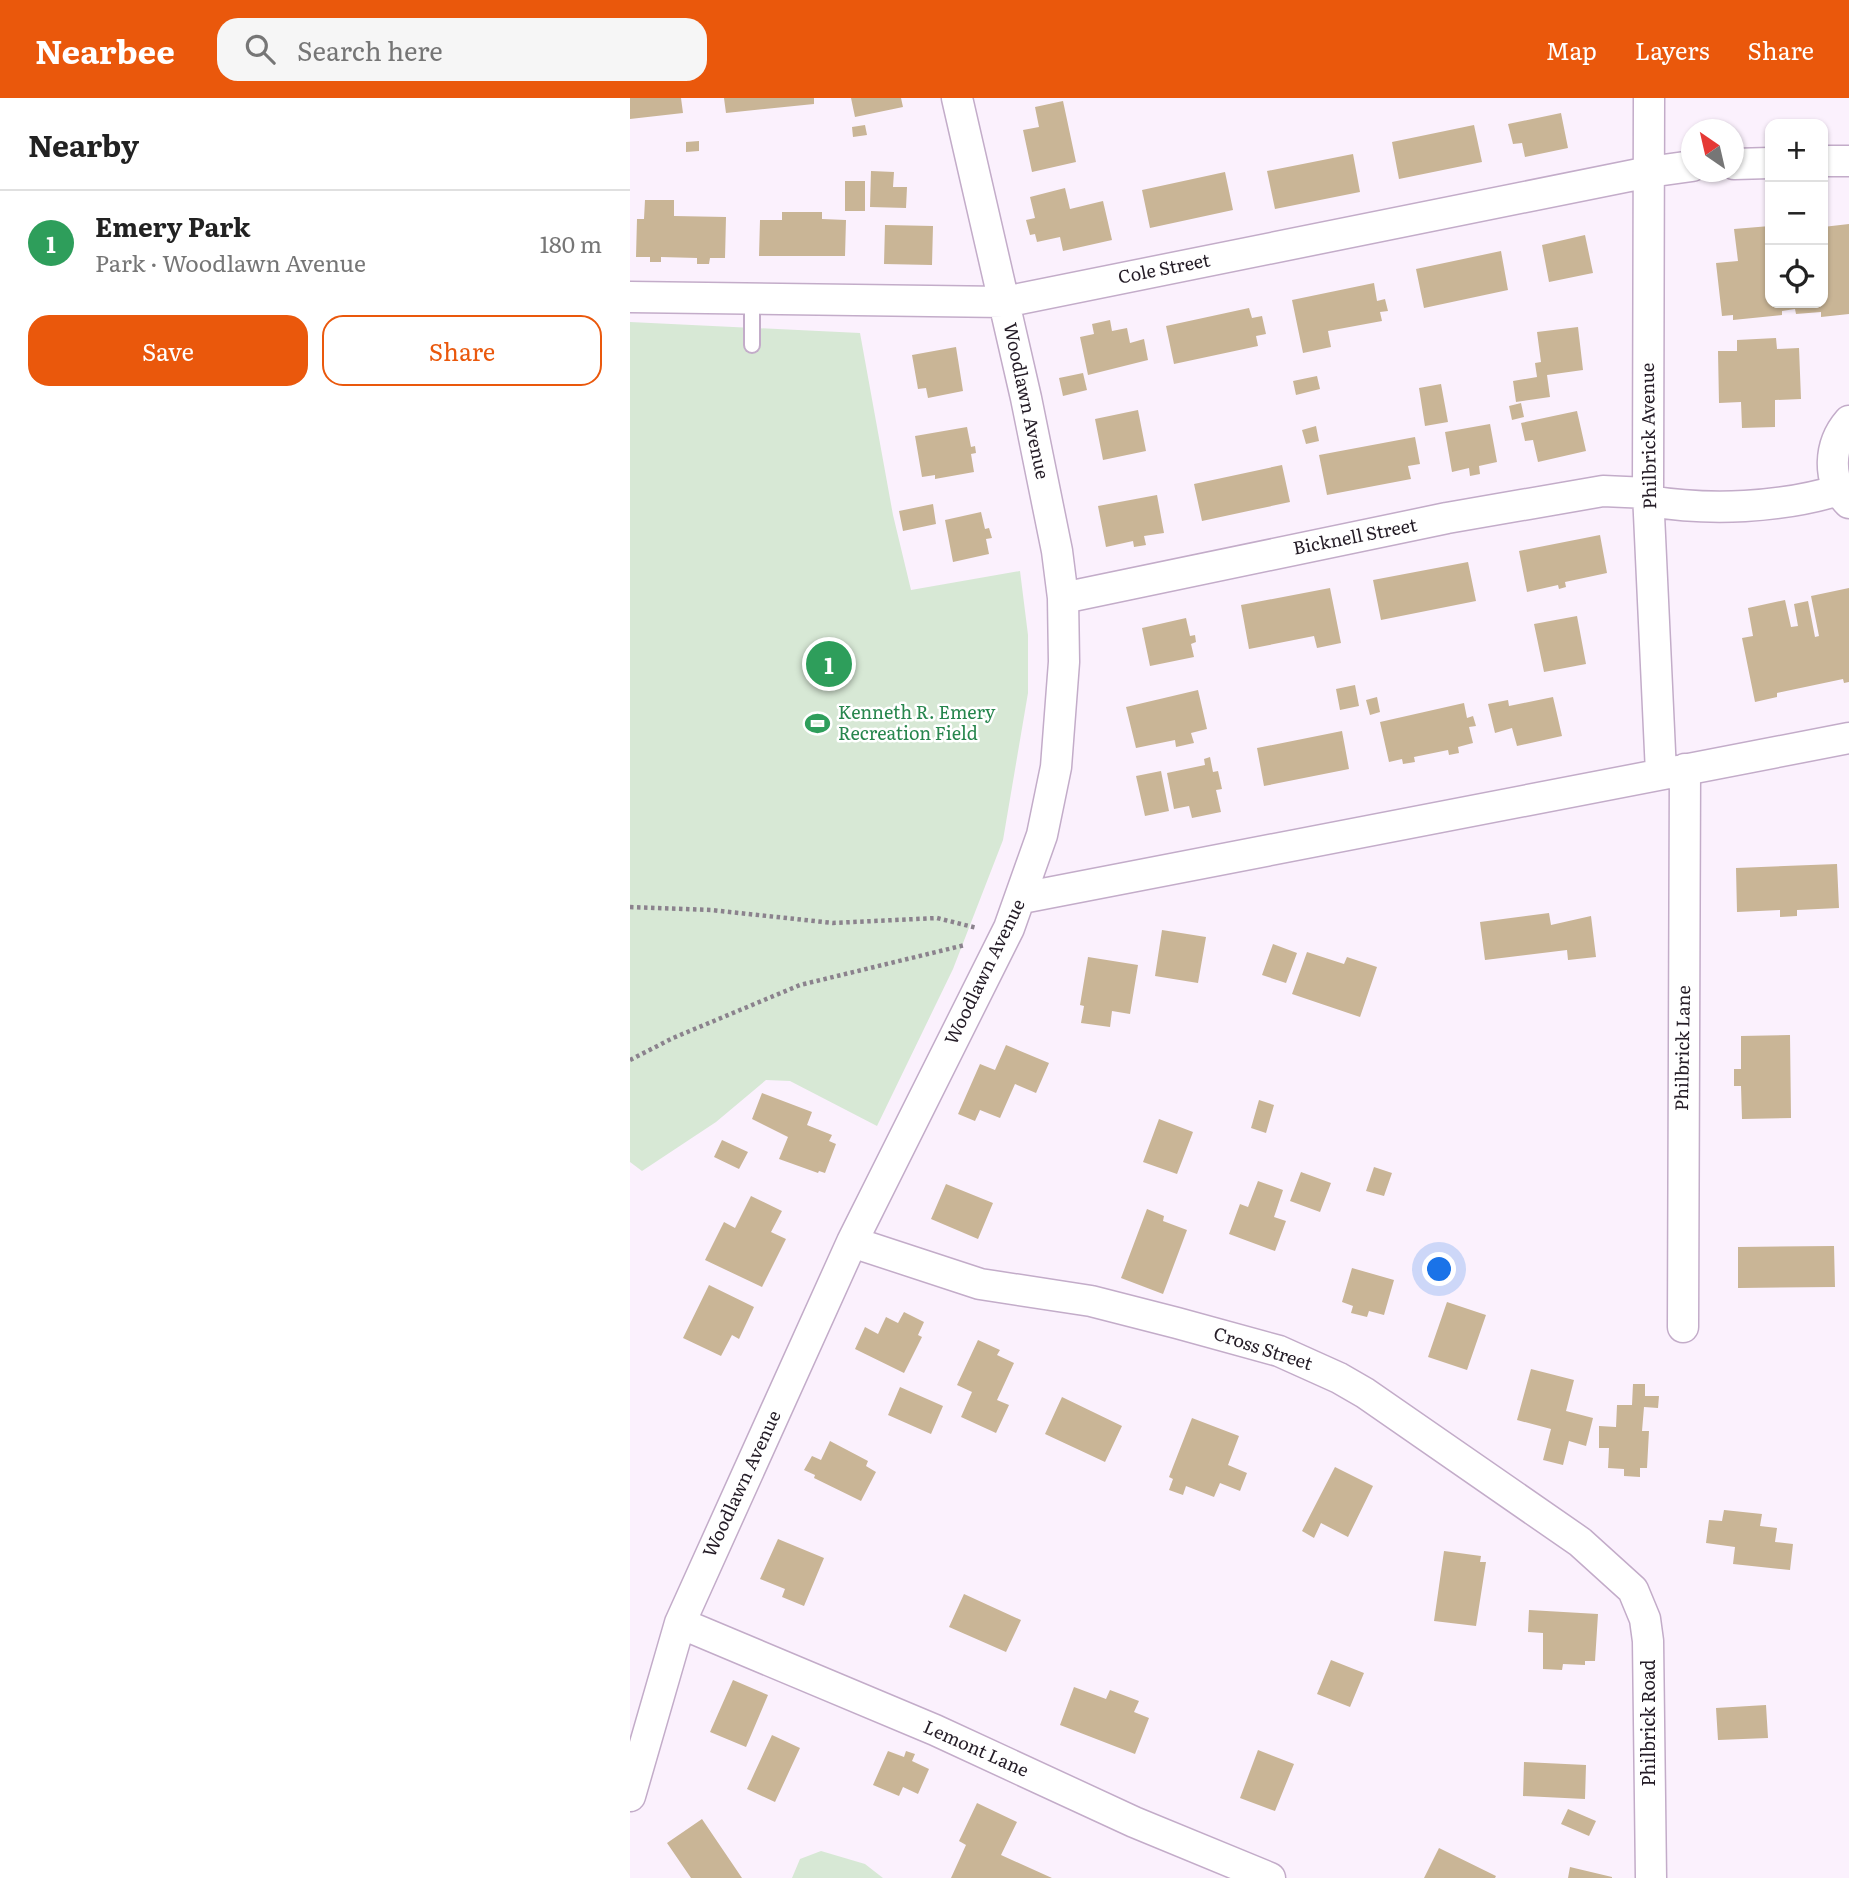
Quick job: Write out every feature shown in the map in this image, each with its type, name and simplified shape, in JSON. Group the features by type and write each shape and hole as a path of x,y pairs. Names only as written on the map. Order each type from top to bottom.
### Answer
{"street":[{"name":"Woodlawn Avenue","path":"630,1796 680,1623 852,1242 1021,898 1042,835 1056,767 1063,711 1063,598 1057,551 957,98"},
{"name":"Philbrick Avenue","path":"1649,98 1648,497 1673,771"},
{"path":"1828,161 1849,161"},
{"path":"1744,164 1765,163"},
{"name":"Cole Street","path":"630,296 1004,302 1681,168"},
{"name":"Bicknell Street","path":"1063,598 1447,518 1603,491 1648,497 1682,506 1798,502 1844,497 1832,461 1840,431 1849,421"},
{"path":"1021,898 1849,738"},
{"name":"Philbrick Lane","path":"1673,771 1683,1327"},
{"name":"Cross Street","path":"852,1242 981,1284 1098,1303 1279,1351 1310,1363 1366,1393 1580,1542 1619,1576"},
{"name":"Philbrick Road","path":"1619,1576 1633,1590 1640,1605 1648,1641 1651,1878"},
{"name":"Lemont Lane","path":"680,1623 935,1730 1134,1822 1270,1878"}],"lane":[{"path":"752,298 752,345"}],"path":[{"path":"630,906 711,910 834,923 937,918 981,929"},
{"path":"630,1060 673,1038 800,985 975,942"}],"green space":[{"path":"630,322 860,333 893,515 911,590 1020,571 1028,635 1028,693 1003,840 953,969 877,1126 790,1081 766,1080 716,1122 642,1171 630,1162"},
{"path":"821,1851 865,1864 883,1878 792,1878 800,1859"}],"building":[{"path":"630,98 681,98 683,113 630,119"},
{"path":"724,98 814,98 814,104 726,113"},
{"path":"851,98 901,98 903,107 855,117"},
{"path":"1063,101 1076,162 1032,172 1023,130 1039,127 1035,107"},
{"path":"1561,113 1568,148 1525,157 1522,143 1513,144 1508,124"},
{"path":"865,125 867,135 853,137 852,127"},
{"path":"1474,125 1482,162 1399,179 1392,142"},
{"path":"699,141 699,151 686,152 686,142"},
{"path":"1353,154 1360,192 1275,209 1267,171"},
{"path":"871,171 894,172 893,187 907,187 906,208 870,207"},
{"path":"1225,172 1233,210 1150,228 1142,190"},
{"path":"845,181 865,181 865,211 845,211"},
{"path":"1065,188 1070,209 1103,201 1112,240 1063,251 1060,237 1037,242 1035,234 1030,235 1026,220 1035,218 1030,197"},
{"path":"645,200 674,200 674,216 726,217 725,258 710,258 709,264 697,264 697,258 661,257 661,262 650,262 650,257 636,257 637,219 644,219"},
{"path":"782,212 822,212 822,219 846,220 845,256 759,256 760,220 782,220"},
{"path":"1849,224 1849,314 1821,317 1821,312 1796,314 1795,309 1782,311 1782,315 1733,320 1733,315 1722,316 1716,263 1738,261 1734,229 1765,226 1765,308 1828,308 1828,226"},
{"path":"885,225 933,226 932,265 884,264"},
{"path":"1585,235 1593,273 1549,282 1542,245"},
{"path":"1501,251 1508,290 1424,308 1416,269"},
{"path":"1374,283 1377,301 1385,299 1388,311 1380,312 1382,321 1328,331 1331,347 1303,353 1292,300"},
{"path":"1249,308 1252,318 1262,316 1266,334 1256,336 1258,346 1174,364 1166,326"},
{"path":"1110,320 1112,331 1127,328 1130,343 1144,339 1148,360 1088,375 1080,337 1094,334 1092,324"},
{"path":"1578,327 1583,370 1547,375 1550,397 1516,402 1513,381 1537,377 1535,363 1541,362 1537,332"},
{"path":"1776,338 1777,349 1799,348 1801,399 1775,400 1775,427 1742,428 1741,402 1719,403 1718,351 1737,351 1737,340"},
{"path":"956,347 963,391 928,398 926,388 918,389 912,355"},
{"path":"1083,373 1087,390 1063,396 1059,378"},
{"path":"1317,376 1320,389 1296,395 1293,381"},
{"path":"1441,384 1448,422 1425,426 1419,388"},
{"path":"1521,403 1524,417 1512,420 1509,406"},
{"path":"1138,410 1146,451 1103,460 1095,419"},
{"path":"1577,411 1586,451 1538,462 1533,440 1525,441 1521,423"},
{"path":"1490,424 1497,462 1479,466 1480,474 1470,476 1469,468 1452,472 1445,432"},
{"path":"1316,426 1319,441 1306,444 1302,430"},
{"path":"967,427 971,447 975,446 976,453 971,454 974,472 935,479 935,475 922,477 915,436"},
{"path":"1415,437 1420,464 1408,466 1411,479 1327,495 1319,455"},
{"path":"1282,465 1290,502 1202,521 1194,484"},
{"path":"1157,495 1164,533 1144,536 1146,545 1134,547 1133,541 1106,547 1098,506"},
{"path":"933,504 936,524 903,531 899,511"},
{"path":"981,512 985,529 989,528 992,538 986,539 989,554 953,562 945,520"},
{"path":"1600,535 1607,573 1565,582 1566,587 1559,589 1558,585 1527,592 1519,551"},
{"path":"1468,562 1476,601 1381,620 1373,580"},
{"path":"1330,588 1341,643 1317,648 1314,636 1249,649 1241,605"},
{"path":"1849,588 1849,682 1844,683 1843,679 1777,693 1777,697 1755,702 1742,638 1753,636 1748,608 1785,600 1791,627 1798,626 1794,604 1808,601 1815,637 1819,636 1811,596"},
{"path":"1577,616 1586,664 1544,672 1534,624"},
{"path":"1186,618 1190,636 1195,635 1196,642 1191,644 1194,657 1150,666 1142,628"},
{"path":"1355,685 1359,706 1340,710 1336,689"},
{"path":"1198,690 1207,729 1191,733 1194,743 1176,747 1175,740 1136,748 1126,707"},
{"path":"1377,697 1380,712 1370,715 1366,700"},
{"path":"1553,697 1562,736 1517,746 1512,728 1495,733 1488,704 1508,700 1509,706"},
{"path":"1464,703 1467,718 1473,716 1476,726 1469,727 1473,743 1458,747 1459,753 1449,755 1448,750 1414,757 1415,762 1403,764 1402,759 1389,762 1380,722"},
{"path":"1342,731 1349,769 1264,786 1257,748"},
{"path":"1210,757 1213,772 1218,771 1222,789 1216,790 1221,812 1192,818 1189,806 1174,809 1167,773 1205,765 1204,759"},
{"path":"1161,771 1169,811 1145,816 1136,776"},
{"path":"1837,864 1839,908 1797,910 1797,916 1780,917 1780,910 1737,912 1736,868"},
{"path":"1549,913 1551,925 1591,916 1596,957 1568,960 1567,950 1485,960 1480,922"},
{"path":"1162,930 1206,937 1198,983 1155,976"},
{"path":"1273,944 1297,953 1286,983 1262,975"},
{"path":"1307,952 1344,964 1347,957 1377,967 1360,1017 1292,994"},
{"path":"1088,957 1138,965 1130,1014 1112,1011 1110,1027 1081,1023 1084,1006 1080,1005"},
{"path":"1790,1035 1791,1118 1742,1119 1741,1086 1734,1086 1734,1069 1741,1069 1741,1036"},
{"path":"1006,1045 1049,1063 1036,1093 1015,1084 1000,1118 980,1110 975,1121 958,1114 980,1064 995,1070"},
{"path":"762,1093 812,1112 807,1125 832,1135 829,1141 836,1144 825,1173 779,1159 788,1137 752,1119"},
{"path":"1259,1100 1274,1105 1266,1133 1251,1128"},
{"path":"1159,1119 1193,1132 1177,1174 1143,1162"},
{"path":"722,1140 748,1152 739,1169 714,1157"},
{"path":"1374,1167 1392,1173 1384,1196 1366,1191"},
{"path":"1301,1172 1331,1183 1320,1212 1290,1201"},
{"path":"1258,1181 1283,1190 1274,1217 1286,1221 1275,1251 1229,1234 1240,1204 1248,1207"},
{"path":"946,1184 993,1203 978,1239 931,1219"},
{"path":"751,1196 782,1211 771,1232 786,1239 762,1287 705,1260 724,1222 735,1228"},
{"path":"1147,1209 1164,1216 1163,1221 1187,1230 1163,1294 1121,1278"},
{"path":"1834,1246 1835,1287 1738,1288 1738,1247"},
{"path":"1352,1268 1394,1280 1384,1315 1369,1311 1367,1317 1351,1313 1353,1306 1342,1302"},
{"path":"709,1285 754,1307 739,1339 732,1335 721,1356 683,1338"},
{"path":"1447,1302 1486,1315 1467,1370 1428,1357"},
{"path":"904,1312 924,1322 918,1335 922,1337 904,1373 855,1349 865,1327 878,1334 886,1317 898,1323"},
{"path":"978,1340 1000,1350 997,1355 1014,1363 997,1400 1009,1405 996,1433 961,1417 972,1392 957,1385"},
{"path":"1531,1369 1574,1380 1566,1411 1593,1418 1586,1446 1569,1441 1563,1465 1543,1460 1551,1429 1517,1420"},
{"path":"1633,1384 1645,1384 1645,1396 1659,1396 1658,1408 1644,1407 1642,1431 1649,1431 1647,1468 1640,1468 1640,1477 1624,1476 1624,1469 1608,1468 1609,1448 1599,1448 1599,1426 1616,1427 1617,1405 1632,1405"},
{"path":"900,1387 943,1406 931,1434 888,1415"},
{"path":"1062,1397 1122,1426 1105,1462 1045,1434"},
{"path":"1192,1418 1239,1436 1228,1465 1247,1473 1240,1491 1220,1483 1214,1497 1186,1486 1183,1495 1169,1490 1173,1479 1169,1477"},
{"path":"830,1441 868,1461 866,1466 876,1472 861,1501 814,1478 815,1475 804,1470 812,1456 821,1460"},
{"path":"1335,1467 1373,1486 1348,1537 1321,1523 1314,1538 1302,1531"},
{"path":"1724,1510 1762,1514 1760,1526 1777,1528 1775,1542 1793,1544 1790,1570 1733,1564 1735,1547 1706,1543 1709,1520 1722,1521"},
{"path":"778,1539 824,1558 804,1606 782,1597 785,1589 760,1579"},
{"path":"1444,1551 1481,1556 1480,1562 1486,1562 1476,1626 1434,1621"},
{"path":"964,1594 1021,1620 1006,1652 949,1627"},
{"path":"1529,1610 1598,1614 1595,1661 1585,1661 1585,1665 1563,1664 1562,1670 1543,1669 1543,1633 1528,1632"},
{"path":"1331,1660 1364,1673 1350,1707 1317,1694"},
{"path":"733,1680 768,1695 746,1747 710,1732"},
{"path":"1074,1687 1106,1699 1110,1690 1139,1701 1134,1712 1149,1718 1135,1754 1060,1725"},
{"path":"1766,1705 1768,1738 1718,1740 1716,1708"},
{"path":"772,1735 800,1748 775,1802 747,1789"},
{"path":"1258,1750 1294,1764 1275,1811 1240,1798"},
{"path":"888,1751 904,1757 906,1751 915,1754 912,1761 929,1769 918,1794 903,1787 899,1796 873,1785"},
{"path":"1524,1762 1586,1765 1585,1799 1523,1796"},
{"path":"977,1803 1017,1822 1001,1855 1052,1878 951,1878 966,1845 959,1841"},
{"path":"1568,1809 1596,1821 1589,1836 1561,1824"},
{"path":"702,1819 742,1878 691,1878 667,1843"},
{"path":"1439,1848 1496,1876 1495,1878 1424,1878"},
{"path":"1570,1867 1612,1877 1612,1878 1568,1878"}],"place":[{"name":"Emery Park","path":"829,664"},
{"name":"Kenneth R. Emery Recreation Field","path":"818,723"}]}
